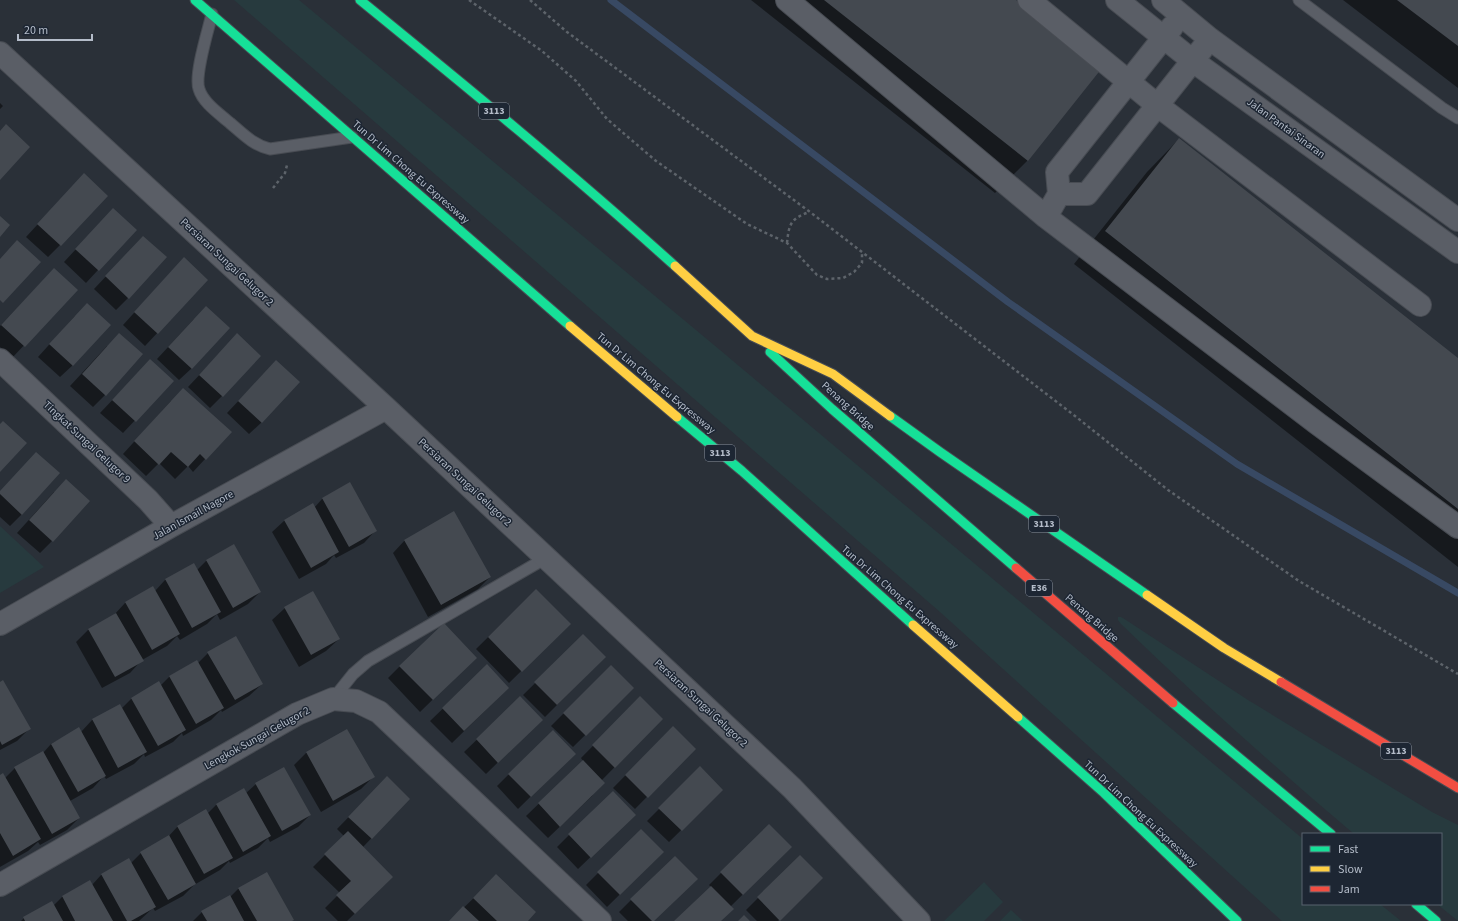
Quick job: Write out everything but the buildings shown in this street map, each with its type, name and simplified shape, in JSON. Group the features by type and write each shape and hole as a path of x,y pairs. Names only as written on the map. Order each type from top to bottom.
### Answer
{"highway":[{"name":"Tun Dr Lim Chong Eu Expressway","path":"195,0 542,302 742,471 859,577 1104,792 1235,920"},
{"name":"3113","path":"360,0 462,83 628,224 752,336 833,374 940,452 1224,648 1458,788"},
{"name":"Penang Bridge","path":"752,336 832,409 1159,692 1330,833"},
{"path":"1417,905 1436,921"}],"street":[{"path":"787,0 1046,217 1318,424 1458,527"},
{"path":"1029,0 1157,105 1420,306"},
{"name":"Jalan Pantai Sinaran","path":"1117,0 1193,61 1458,252"},
{"path":"1163,0 1210,39 1458,220"},
{"path":"1046,217 1059,194 1057,172 1181,15"},
{"path":"1059,194 1086,194 1210,39"},
{"name":"Persiaran Sungai Gelugor 2","path":"0,53 386,408 792,788 919,921"},
{"name":"Tingkat Sungai Gelugor 9","path":"0,360 148,500 171,526"},
{"name":"Jalan Ismail Nagore","path":"0,624 171,526 386,408"},
{"path":"333,698 356,701 379,712 593,919"},
{"name":"Lengkok Sungai Gelugor 2","path":"0,885 297,714 333,698"}],"lane":[{"path":"1300,0 1442,108 1458,118"},
{"path":"212,14 197,78 199,90 205,100 250,141 261,147 270,149 352,137"},
{"path":"333,698 353,674 368,661 546,558"}],"path":[{"path":"469,0 548,56 576,81 607,119 656,162 747,224 787,242 817,275 827,279 843,278 854,272 862,263 862,252"},
{"path":"530,0 567,32 810,212 1075,416 1168,490 1299,581 1458,674"},
{"path":"273,188 285,172 294,146"},
{"path":"787,242 788,229 796,217 810,212"}],"green space":[{"path":"234,0 299,0 714,345 1302,838 1302,905 1381,905 1401,921 1282,921 940,612"},
{"path":"0,526 44,567 0,593"},
{"path":"1118,617 1121,617 1126,620 1248,700 1432,812 1458,825 1458,921 1438,905 1442,905 1442,833 1353,833 1207,705 1118,620"},
{"path":"984,882 1003,902 984,921 944,921"},
{"path":"1011,910 1023,921 1000,921"}],"waterway":[{"path":"611,0 1008,302 1237,464 1458,593"}],"traffic: fast":[{"path":"195,0 570,326"},
{"path":"360,0 559,164 675,266"},
{"path":"770,352 832,409 1016,568"},
{"path":"890,416 1147,595"},
{"path":"677,417 742,471 913,625"},
{"path":"1173,703 1330,833"},
{"path":"1018,717 1104,793 1237,921"},
{"path":"1417,905 1436,921"}],"traffic: slow":[{"path":"675,266 752,336 833,374 890,416"},
{"path":"570,326 677,417"},
{"path":"1147,595 1224,648 1281,682"},
{"path":"913,625 1018,717"}],"traffic: jam":[{"path":"1016,568 1173,703"},
{"path":"1281,682 1458,788"}]}
